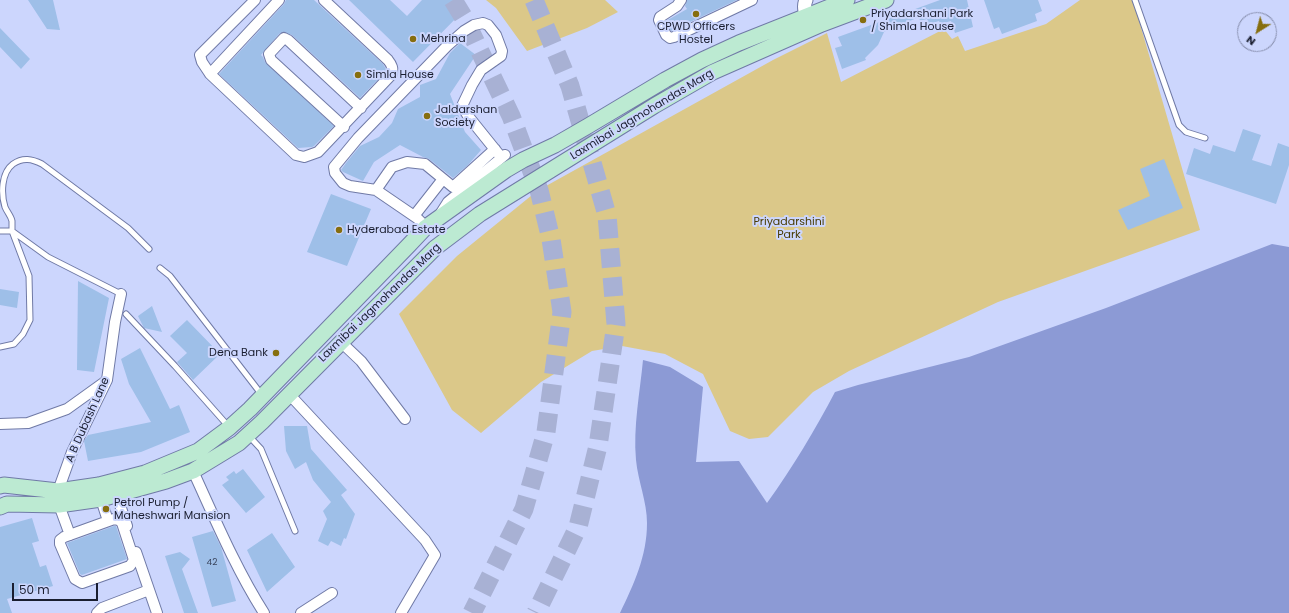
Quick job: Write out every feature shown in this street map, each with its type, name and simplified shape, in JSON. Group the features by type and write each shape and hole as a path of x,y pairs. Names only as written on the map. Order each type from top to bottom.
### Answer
{"main road":[{"name":"Laxmibai Jagmohandas Marg","path":"0,507 7,504 59,498 101,499 117,496 193,471 238,443 248,435 435,248 480,214 648,110 713,72 809,23 847,0"},
{"name":"Laxmibai Jagmohandas Marg","path":"0,486 4,485 59,498 99,485 145,473 198,451 230,428 263,396 432,222 523,160 555,145 702,60 739,43 886,0"},
{"path":"314,343 328,355"}],"street":[{"path":"255,0 200,55 202,62 210,74 296,155 304,157 318,152 392,74 392,64 324,0"},
{"path":"210,74 279,0"},
{"path":"681,0 677,6 660,17 659,20 666,35 670,38 752,0"},
{"path":"806,0 804,4 809,23"},
{"path":"484,23 488,25 496,35 502,51 501,56 481,70 462,106 468,116 500,154 448,202 432,222 414,216 376,190 350,186 343,183 334,173 334,167 358,138 447,46 464,31 474,25 484,23"},
{"path":"344,126 271,60 270,54 281,40 284,38 288,40 361,108"},
{"path":"376,190 392,168 407,162 425,164 453,187 500,154"},
{"path":"414,216 443,178"},
{"name":"A B Dubash Lane","path":"59,498 72,452 107,380 115,322 121,294"},
{"path":"341,342 361,361 405,419"},
{"path":"0,424 28,423 67,409 107,380"},
{"path":"289,394 425,540 435,555 401,613"},
{"path":"263,396 273,410"},
{"path":"193,471 231,551 264,613"},
{"path":"117,496 157,613"},
{"path":"59,498 70,535"},
{"path":"101,499 108,521"},
{"path":"117,519 122,523 134,560 130,566 79,583 75,579 60,544 60,540 70,535 117,519"},
{"path":"97,613 102,608 148,590"},
{"path":"301,613 332,593"}],"lane":[{"path":"1135,0 1179,124 1186,132 1205,138"},
{"path":"0,347 14,344 23,334 30,320 29,276 12,231 12,220 5,207 2,191 5,173 11,165 19,160 32,159 42,164 128,228 149,249"},
{"path":"0,231 12,231"},
{"name":"A B Dubash Lane","path":"12,231 48,258 121,294"},
{"path":"160,268 170,276 263,396"},
{"path":"126,314 230,428"},
{"path":"248,435 261,449 295,531"}],"green space":[{"path":"486,0 605,0 618,12 587,28 527,51 496,8"},
{"name":"Priyadarshini Park","path":"1080,0 1133,0 1200,230 998,302 849,371 813,392 768,437 749,439 730,431 703,374 665,354 622,346 592,351 541,382 481,433 452,410 399,314 457,256 537,191 773,60 827,33 841,82 944,29 952,39 958,36 965,51 1046,24"}],"water":[{"path":"1272,244 1289,247 1289,613 620,613 639,570 645,547 647,515 637,468 635,448 636,422 643,360 670,367 703,387 696,462 739,461 767,503 786,476 835,392 969,357 1106,308"}],"building":[{"path":"28,0 53,0 60,30 47,29"},
{"name":"Simla House","path":"286,0 314,0 383,64 386,69 386,71 360,98 292,35 283,32 279,34 261,55 265,62 334,126 312,147 298,148 219,74 284,4"},
{"name":"Mehrina","path":"349,0 390,0 407,16 422,0 455,0 464,10 413,62"},
{"name":"CPWD Officers Hostel","path":"687,0 737,0 671,31 666,21 687,9 685,6"},
{"path":"940,0 967,0 973,27 955,33 951,21 940,24 939,21 929,24 927,19 920,21 919,17 884,32 878,45 865,58 866,60 842,69 835,48 842,46 838,37"},
{"path":"984,0 1038,0 1042,11 1035,14 1037,21 1002,34 999,27 994,29"},
{"path":"0,28 30,59 21,69 0,47"},
{"name":"Jaldarshan Society","path":"460,43 476,55 450,94 465,132 481,150 468,165 453,178 429,159 400,145 374,162 363,181 343,172 341,170 360,146 379,137 392,123 398,109 420,97 420,85 436,79 450,53"},
{"path":"1243,129 1261,135 1252,160 1271,166 1278,143 1289,147 1289,165 1276,204 1186,174 1194,148 1210,154 1213,145 1235,152"},
{"path":"1164,159 1183,208 1128,230 1118,210 1150,196 1140,169"},
{"name":"Hyderabad Estate","path":"331,194 371,209 347,266 307,252"},
{"path":"78,281 109,298 94,372 77,370"},
{"path":"0,289 19,292 17,308 0,305"},
{"path":"152,306 162,332 144,328 138,316"},
{"path":"187,320 220,354 193,380 177,362 187,353 170,336"},
{"path":"140,348 170,409 179,405 190,432 141,452 88,461 84,441 88,435 151,422 129,384 121,359"},
{"path":"284,426 307,426 311,449 347,490 341,495 355,514 346,539 344,538 341,546 331,541 328,546 318,541 327,519 323,511 331,502 313,480 306,462 295,469 286,451"},
{"path":"243,469 265,497 246,513 222,485 229,480 226,477 234,471 236,474"},
{"path":"32,518 39,541 32,543 40,567 46,565 53,586 7,599 12,613 0,613 0,527"},
{"path":"116,526 127,559 82,575 80,574 67,543"},
{"path":"213,531 221,547 236,601 212,607 192,537"},
{"path":"272,533 295,567 267,592 247,550"},
{"path":"180,552 190,559 182,569 198,613 184,613 165,556"}],"tunnel":[{"path":"453,0 464,18 511,116 539,190 551,239 562,312 546,432 524,509 472,613"},
{"path":"534,0 570,86 607,215 616,324 598,446 578,527 536,613"}],"place":[{"name":"CPWD Officers Hostel","path":"696,14"},
{"name":"Priyadarshani Park / Shimla House","path":"863,20"},
{"name":"Mehrina","path":"413,39"},
{"name":"Simla House","path":"358,75"},
{"name":"Jaldarshan Society","path":"427,116"},
{"name":"Hyderabad Estate","path":"339,230"},
{"name":"Dena Bank","path":"276,353"},
{"name":"Petrol Pump / Maheshwari Mansion","path":"106,509"}]}
